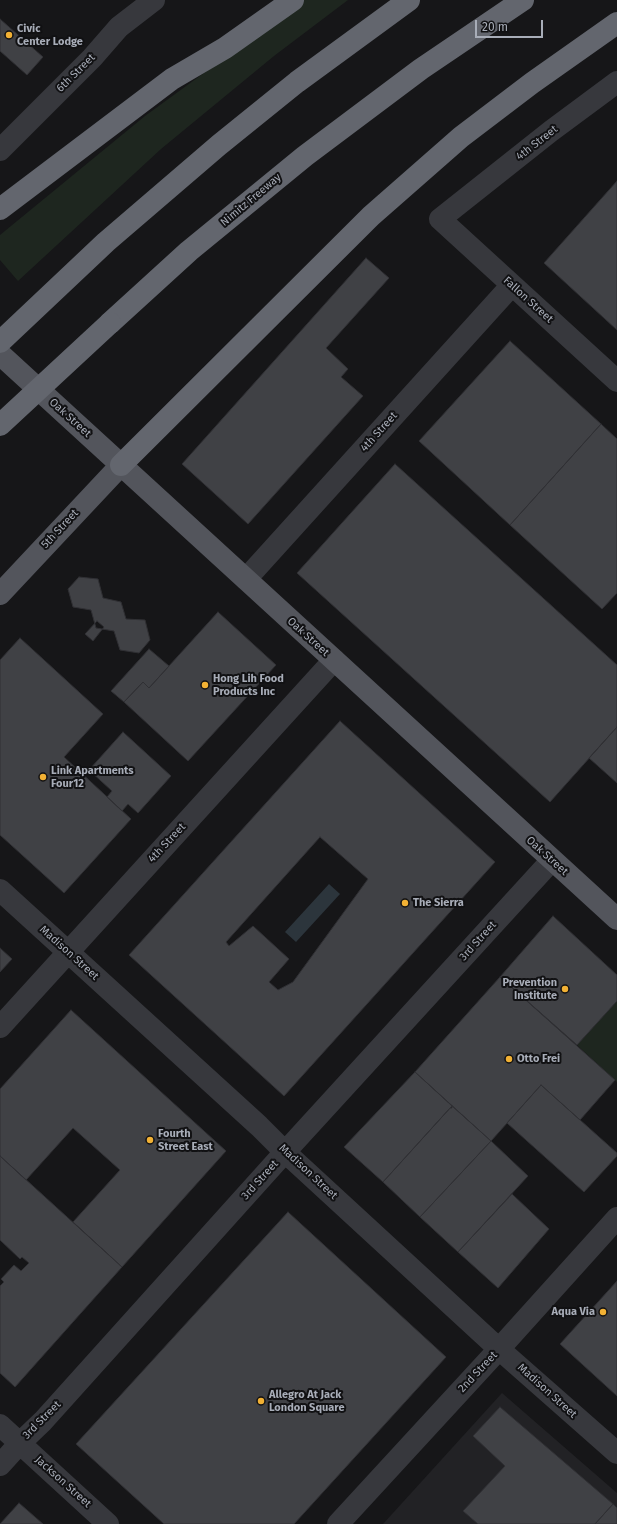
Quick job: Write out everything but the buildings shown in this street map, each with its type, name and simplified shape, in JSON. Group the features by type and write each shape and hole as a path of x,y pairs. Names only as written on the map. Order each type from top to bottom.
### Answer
{"highway":[{"path":"0,209 172,79 225,48 293,0"},
{"path":"0,342 143,209 219,145 296,82 409,0"},
{"name":"Nimitz Freeway","path":"0,425 194,247 305,156 404,81 523,0"},
{"path":"121,465 371,216 461,137 532,83 617,23"}],"main road":[{"name":"Oak Street","path":"0,354 617,919"},
{"name":"5th Street","path":"0,594 121,465"}],"street":[{"name":"6th Street","path":"0,150 92,58 119,27 154,0"},
{"name":"4th Street","path":"440,219 551,131 617,82"},
{"name":"Fallon Street","path":"440,219 617,381"},
{"name":"4th Street","path":"246,579 512,285"},
{"name":"4th Street","path":"0,1027 334,660"},
{"name":"3rd Street","path":"0,1464 43,1421 285,1152 552,860"},
{"name":"Madison Street","path":"0,890 259,1126 285,1152 499,1349 617,1453"},
{"name":"2nd Street","path":"338,1524 617,1218"},
{"name":"Jackson Street","path":"0,1425 108,1524"}],"shaded area":[{"path":"304,0 348,0 274,56 161,149 18,281 0,260 0,235 145,116"},
{"path":"329,884 340,894 296,942 285,932"},
{"path":"617,1001 617,1082 577,1045"},
{"path":"502,1393 617,1493 617,1524 383,1524"}],"place":[{"name":"Civic Center Lodge","path":"9,35"},
{"name":"Hong Lih Food Products Inc","path":"205,685"},
{"name":"Link Apartments Four12","path":"43,777"},
{"name":"The Sierra","path":"405,903"},
{"name":"Prevention Institute","path":"565,989"},
{"name":"Otto Frei","path":"509,1059"},
{"name":"Fourth Street East","path":"150,1140"},
{"name":"Aqua Via","path":"603,1312"},
{"name":"Allegro At Jack London Square","path":"261,1401"}]}
